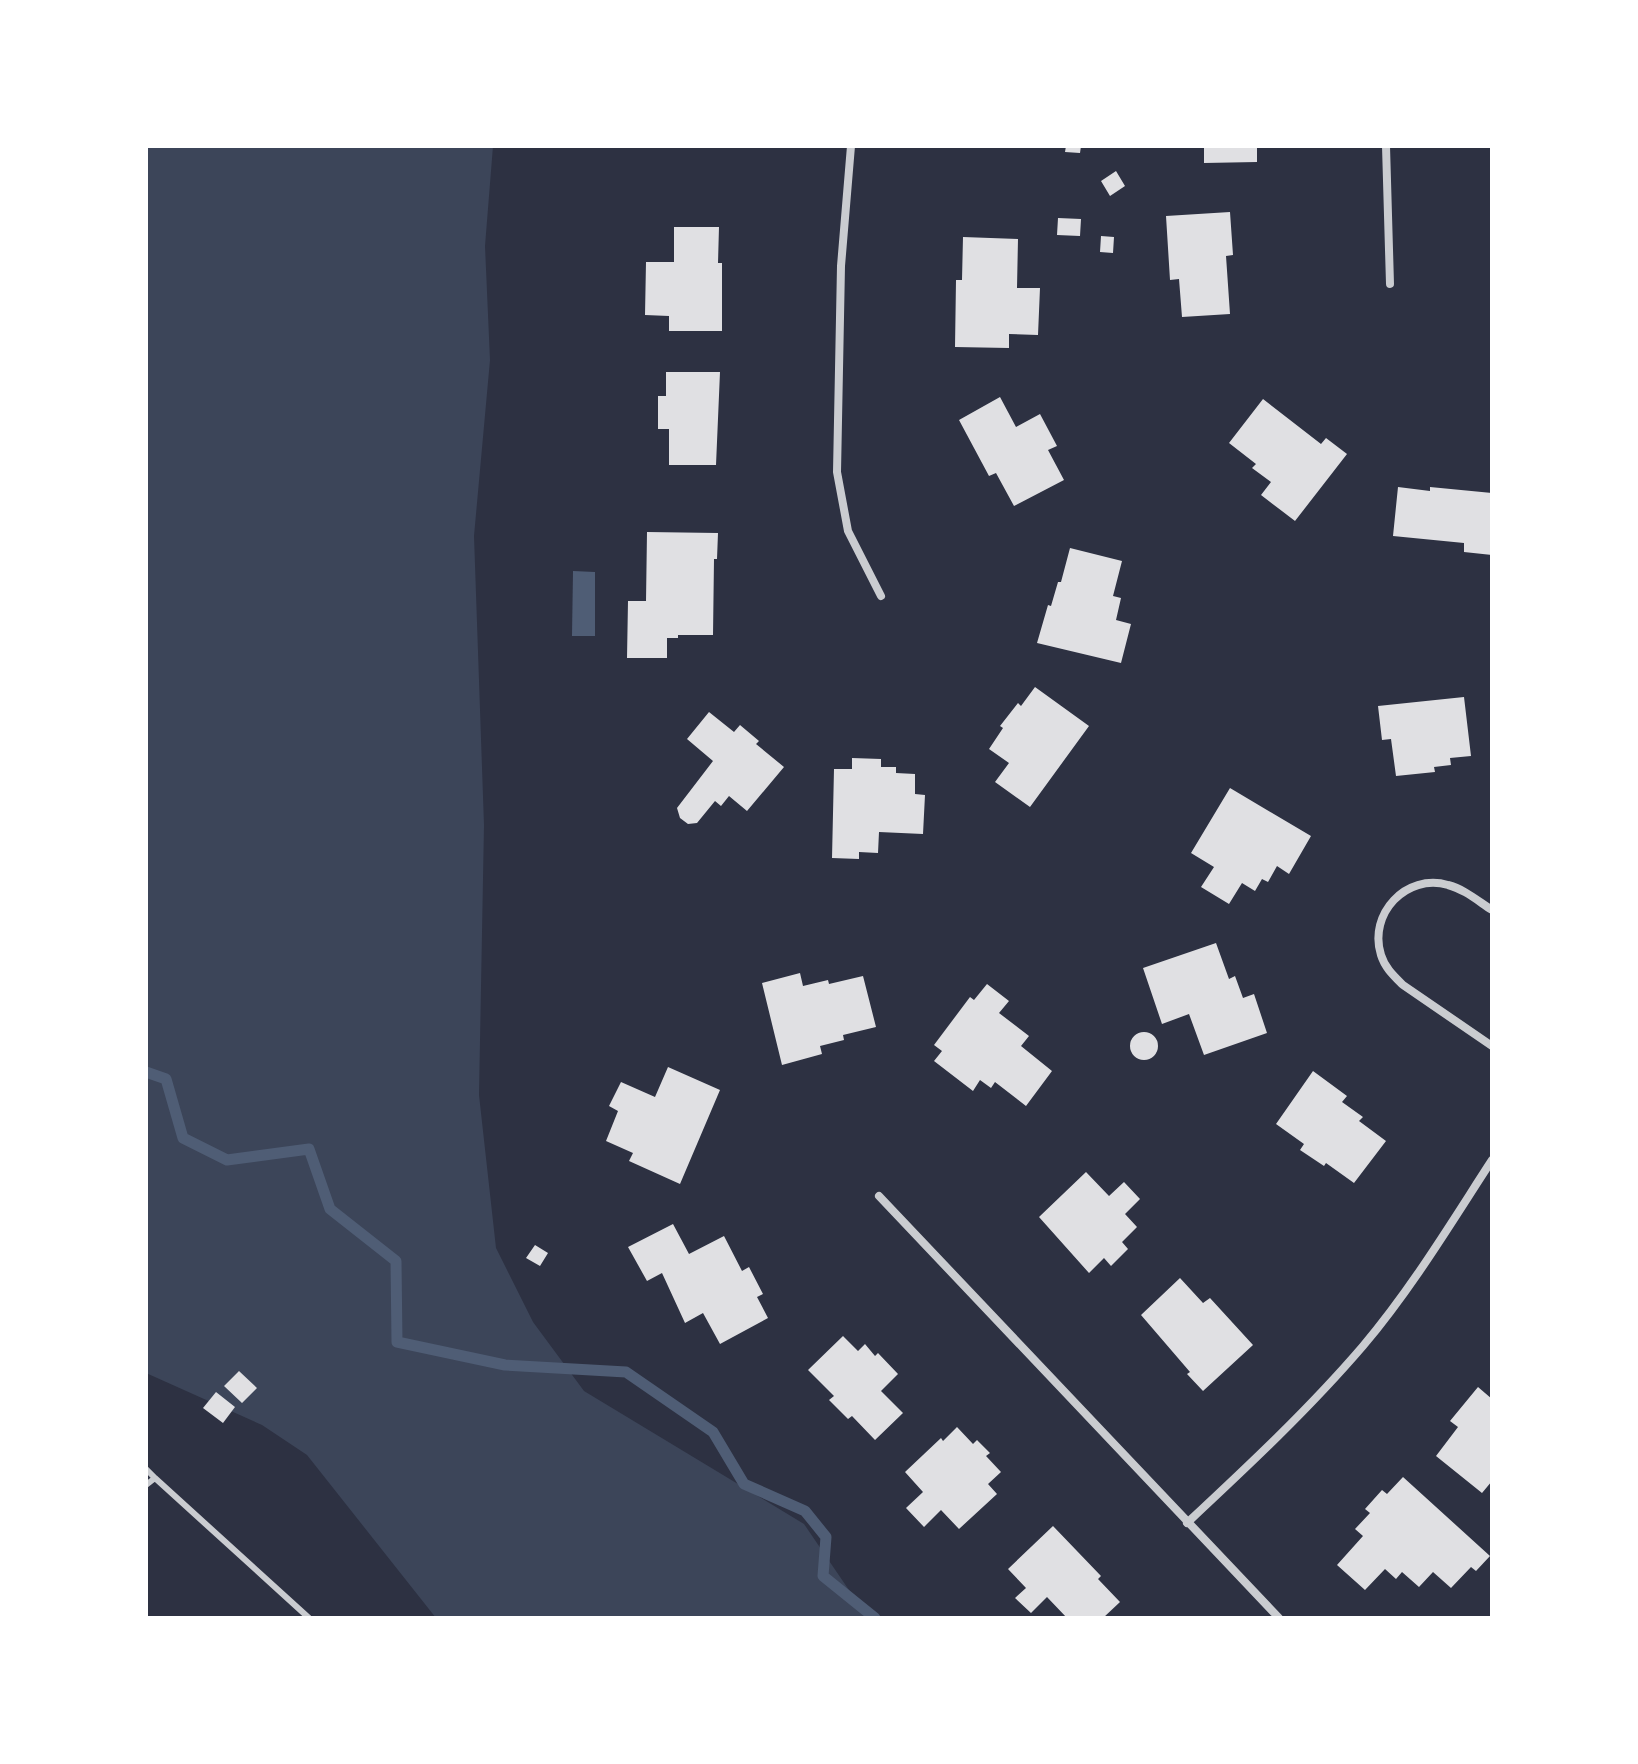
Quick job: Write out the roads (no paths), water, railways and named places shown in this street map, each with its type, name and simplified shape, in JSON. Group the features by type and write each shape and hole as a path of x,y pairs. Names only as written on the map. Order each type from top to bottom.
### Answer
{"street":[{"path":"851,146 841,266 837,472 848,531 881,596"},
{"path":"1386,146 1390,284"},
{"path":"1492,910 1448,885 1430,883 1413,886 1398,895 1386,908 1378,941 1386,966 1403,985 1492,1046"},
{"path":"1187,1523 1294,1423 1365,1344 1418,1275 1492,1160"},
{"path":"879,1196 1279,1618"}],"lane":[{"path":"146,1469 309,1618"},
{"path":"146,1485 155,1478"}],"waterway":[{"path":"146,1072 166,1079 183,1138 227,1160 309,1149 330,1209 396,1261 397,1342 505,1365 626,1372 713,1432 744,1484 805,1511 826,1537 823,1576 875,1618"}]}
